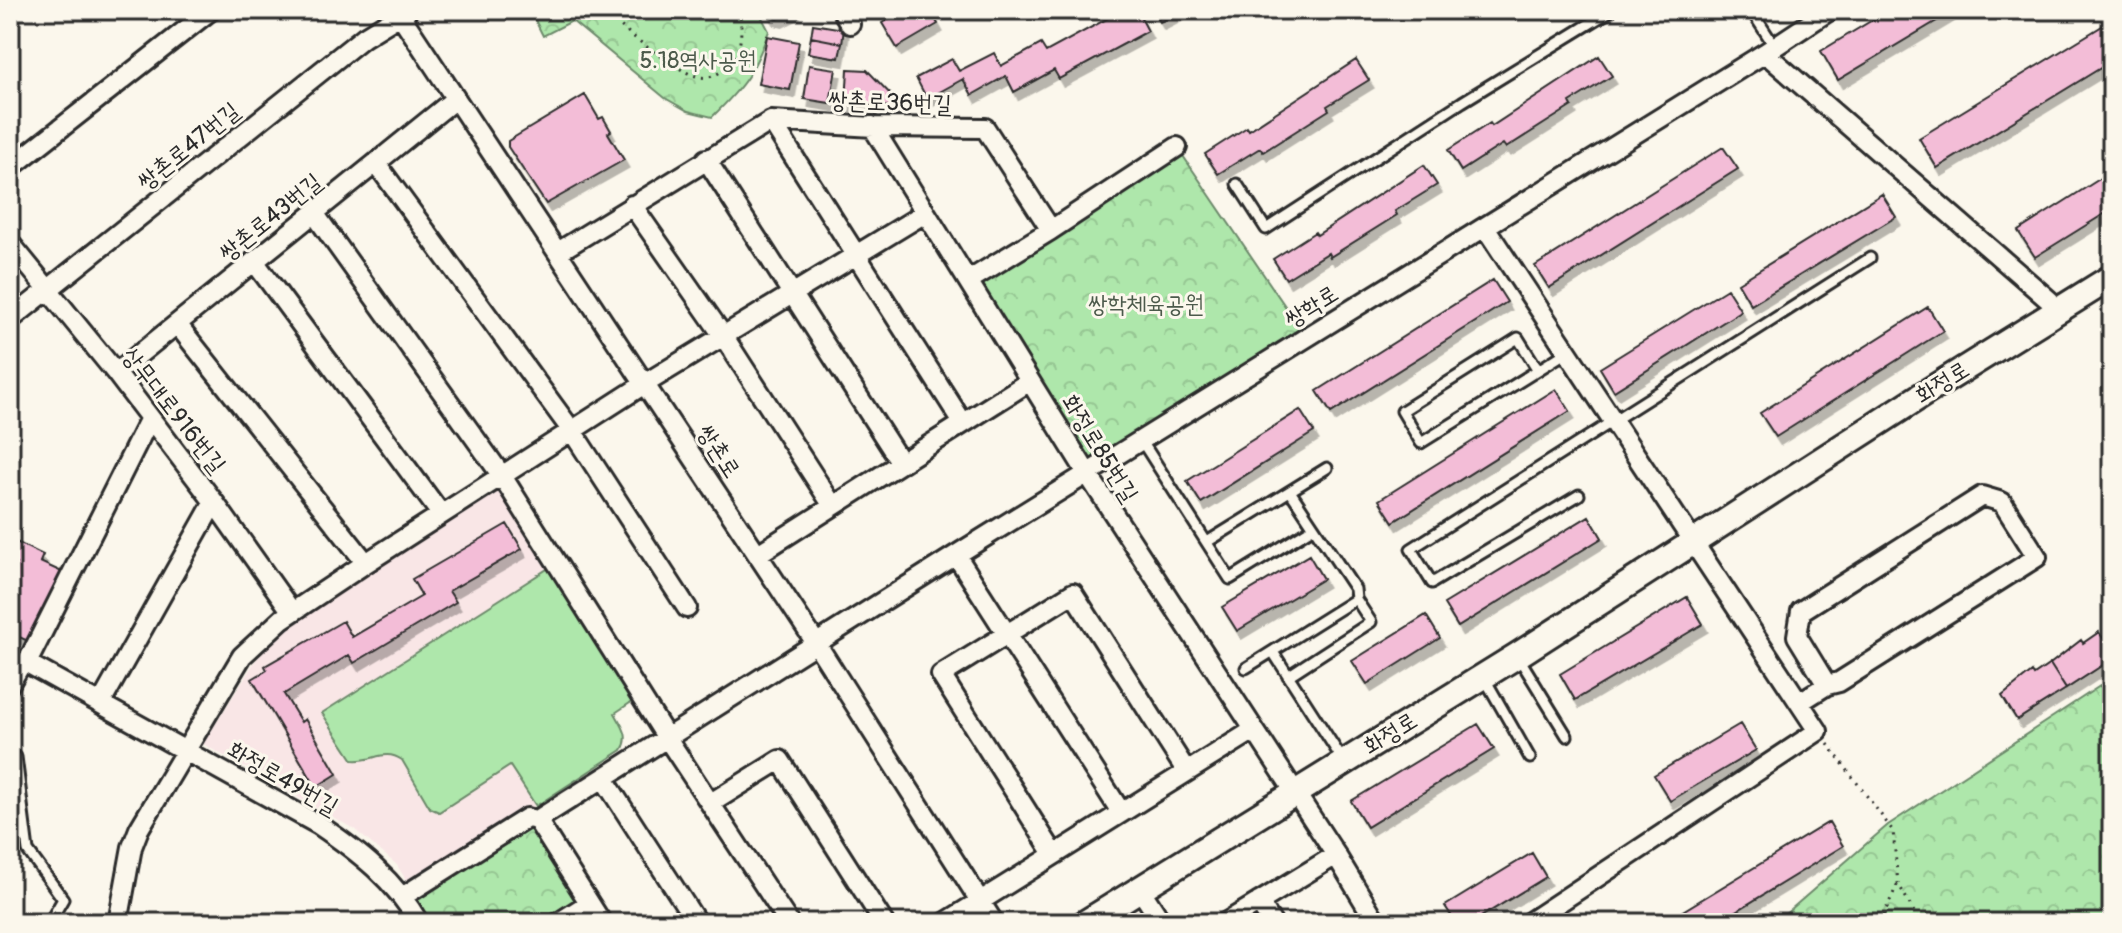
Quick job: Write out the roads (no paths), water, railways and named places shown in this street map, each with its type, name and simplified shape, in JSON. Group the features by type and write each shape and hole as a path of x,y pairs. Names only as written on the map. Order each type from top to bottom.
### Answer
{"street":[{"path":"10,168 211,10"},
{"name":"쌍학로","path":"402,897 527,818 537,820 604,779 956,555 1830,10"},
{"name":"쌍촌로","path":"402,12 455,99 816,643 994,923"},
{"name":"쌍촌로47번길","path":"10,320 364,37 402,12"},
{"path":"1770,50 2050,301 2057,312"},
{"name":"쌍촌로43번길","path":"116,373 455,99"},
{"path":"558,252 771,121 963,423"},
{"name":"쌍촌로36번길","path":"771,121 985,128 1051,230"},
{"name":"화정로85번길","path":"872,126 1087,473 1377,923"},
{"path":"968,281 1177,147"},
{"path":"706,159 901,463"},
{"path":"376,163 572,431 687,608"},
{"path":"632,205 724,337 833,506"},
{"path":"314,213 502,476 667,738 789,923"},
{"path":"118,923 132,847 139,829 242,656 263,635 366,563 646,383 925,213"},
{"path":"1485,227 1818,731 1528,923"},
{"name":"상무대로916번길","path":"10,243 116,373 214,502 292,612"},
{"path":"254,261 441,514"},
{"name":"화정로","path":"1085,923 1518,655 1948,378 2112,277"},
{"path":"177,324 366,563"},
{"path":"758,554 1030,381"},
{"path":"19,659 150,418"},
{"path":"1800,702 1827,685 1839,682 2037,557 2002,502 1982,496 1801,611 1797,636 1827,685"},
{"path":"101,703 214,502"},
{"path":"956,555 1121,812"},
{"path":"1054,854 941,675 1006,634 1073,593 1187,772"},
{"name":"화정로49번길","path":"19,659 319,825 356,851 402,897 419,923"},
{"path":"945,923 1254,730"},
{"path":"711,803 780,760 884,923"},
{"path":"604,779 697,923"},
{"path":"537,820 602,923"},
{"path":"1225,923 1336,855"},
{"path":"1140,889 1162,923"},
{"path":"1259,902 1272,923"},
{"path":"558,923 589,903"}],"lane":[{"path":"1237,184 1266,229 1462,102 1612,10"},
{"path":"1751,10 1770,50"},
{"path":"1579,495 1432,583 1411,549 1870,258"},
{"path":"1538,370 1518,338 1402,411 1421,443 1567,352"},
{"path":"1141,440 1230,579 1314,527"},
{"path":"1207,542 1327,468"},
{"path":"1288,676 1371,622 1356,599 1355,589 1290,491"},
{"path":"1246,668 1356,599"},
{"path":"1273,652 1344,762"},
{"path":"1518,655 1567,736"},
{"path":"10,692 19,659"},
{"path":"1483,676 1530,758"},
{"path":"16,757 28,851 63,899 49,923"}],"park label":[{"name":"5.18역사공원","path":"698,60"},
{"name":"쌍학체육공원","path":"1146,304"}]}
